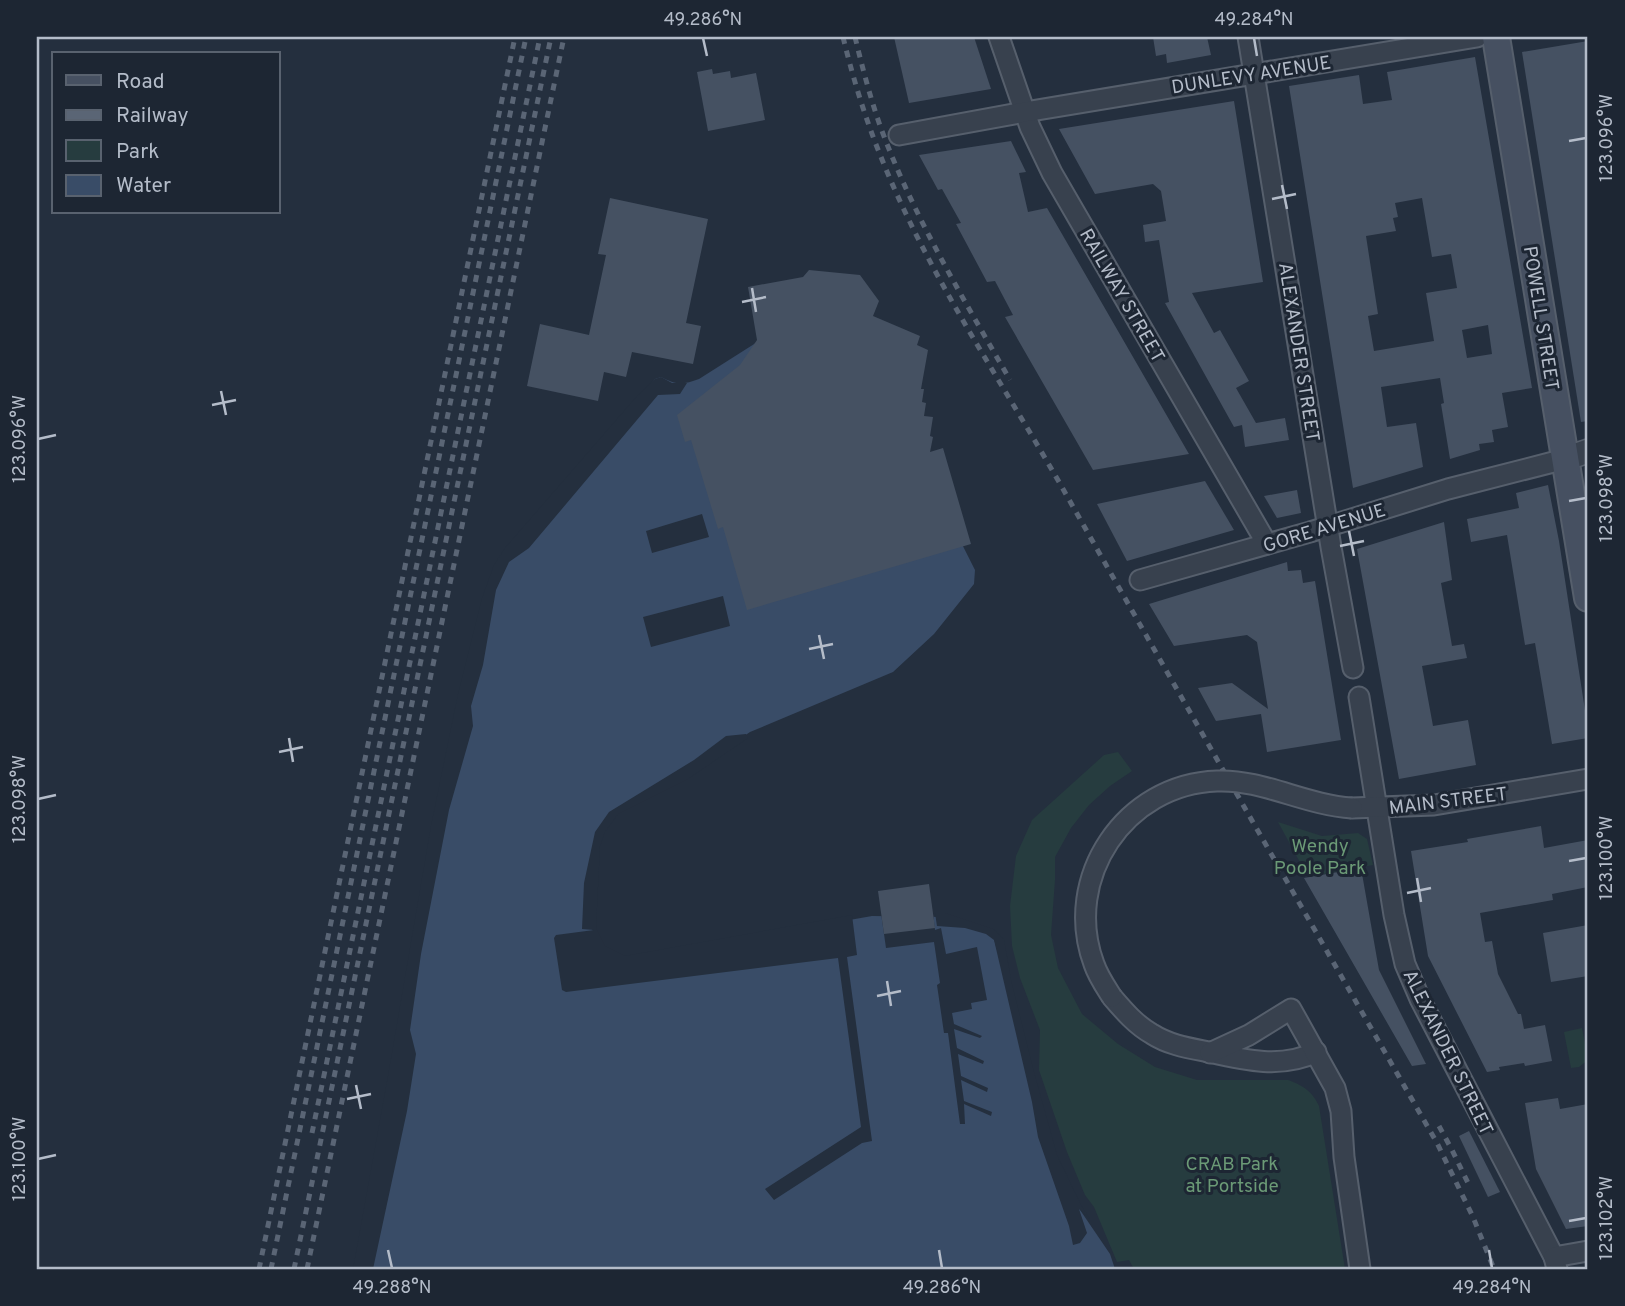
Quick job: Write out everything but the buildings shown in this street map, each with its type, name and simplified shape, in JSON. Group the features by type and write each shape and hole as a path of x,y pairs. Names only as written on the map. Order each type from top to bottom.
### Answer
{"main road":[{"name":"POWELL STREET","path":"1496,37 1576,455 1588,598"}],"street":[{"name":"RAILWAY STREET","path":"999,37 1030,127 1052,173 1267,544"},
{"name":"ALEXANDER STREET","path":"1248,37 1353,668"},
{"name":"DUNLEVY AVENUE","path":"899,135 1025,111 1476,37"},
{"name":"GORE AVENUE","path":"1140,580 1448,489 1576,455"},
{"name":"ALEXANDER STREET","path":"1359,697 1393,909 1411,981 1556,1263"},
{"name":"MAIN STREET","path":"1316,1052 1306,1057 1269,1062 1232,1059 1175,1044 1140,1026 1112,997 1094,964 1089,947 1086,916 1090,881 1103,850 1120,827 1138,809 1160,796 1200,783 1224,780 1254,784 1333,807 1378,808 1434,805 1588,779"},
{"path":"1210,1053 1249,1035 1291,1009 1335,1088 1341,1111 1348,1192 1360,1269"},
{"path":"1556,1263 1588,1251"}],"green space":[{"name":"CRAB Park at Portside","path":"1118,752 1132,771 1089,805 1071,828 1055,857 1051,935 1058,968 1082,1014 1118,1044 1155,1067 1197,1080 1288,1080 1310,1093 1319,1106 1345,1269 1134,1269 1129,1260 1117,1262 1094,1207 1085,1195 1039,1070 1040,1030 1020,978 1012,946 1010,906 1016,856 1032,820 1104,755"},
{"name":"Wendy Poole Park","path":"1278,822 1322,836 1358,833 1367,839 1373,865 1308,877"},
{"path":"1582,1028 1588,1060 1579,1067 1571,1068 1564,1032"}],"water":[{"path":"848,318 975,570 974,584 934,634 893,672 750,732 686,776 615,812 597,845 592,929 603,948 624,960 872,916 944,917 992,932 1054,1156 1078,1207 1110,1254 1115,1269 357,1269 493,574 655,379 661,377 680,383 693,381 784,325"}],"pier":[{"path":"661,377 672,383 687,383 680,394 658,395 529,548 509,562 496,590 483,665 471,706 473,726 449,810 421,954 410,1030 416,1054 407,1111 373,1269 353,1269 431,826 458,694 482,598 494,565 505,548 637,396 655,379"},
{"path":"702,514 709,537 652,553 646,531"},
{"path":"723,596 730,626 651,647 643,617"},
{"path":"746,734 748,738 688,779 618,814 605,832 600,846 596,928 605,946 625,956 852,915 857,955 847,957 872,1141 862,1143 774,1200 765,1189 861,1127 838,958 566,992 562,990 554,938 556,935 594,930 582,929 584,883 595,832 609,812 694,760 726,736"},
{"path":"881,913 933,913 935,930 941,928 946,954 977,947 987,1000 971,1003 972,1009 952,1013 954,1024 982,1036 980,1038 954,1029 957,1048 984,1061 983,1064 958,1054 961,1076 988,1088 987,1092 961,1080 964,1101 992,1112 991,1116 964,1104 965,1124 960,1124 948,1033 944,1033 937,985 940,983 934,942 886,948"},
{"path":"935,913 945,913 993,929 1004,939 1011,980 1057,1155 1090,1219 1079,1209 1087,1233 1080,1243 1073,1245 1038,1137 994,940 986,934 965,928 937,926"}],"railway":[{"path":"259,1269 515,37"},
{"path":"271,1269 526,37"},
{"path":"312,1133 540,37"},
{"path":"294,1269 551,37"},
{"path":"307,1269 564,37"},
{"path":"843,37 875,142 900,201 943,285 1063,489 1437,1143 1473,1217 1494,1269"},
{"path":"855,37 879,122 915,208 1010,380"},
{"path":"1439,1126 1469,1185"}]}
